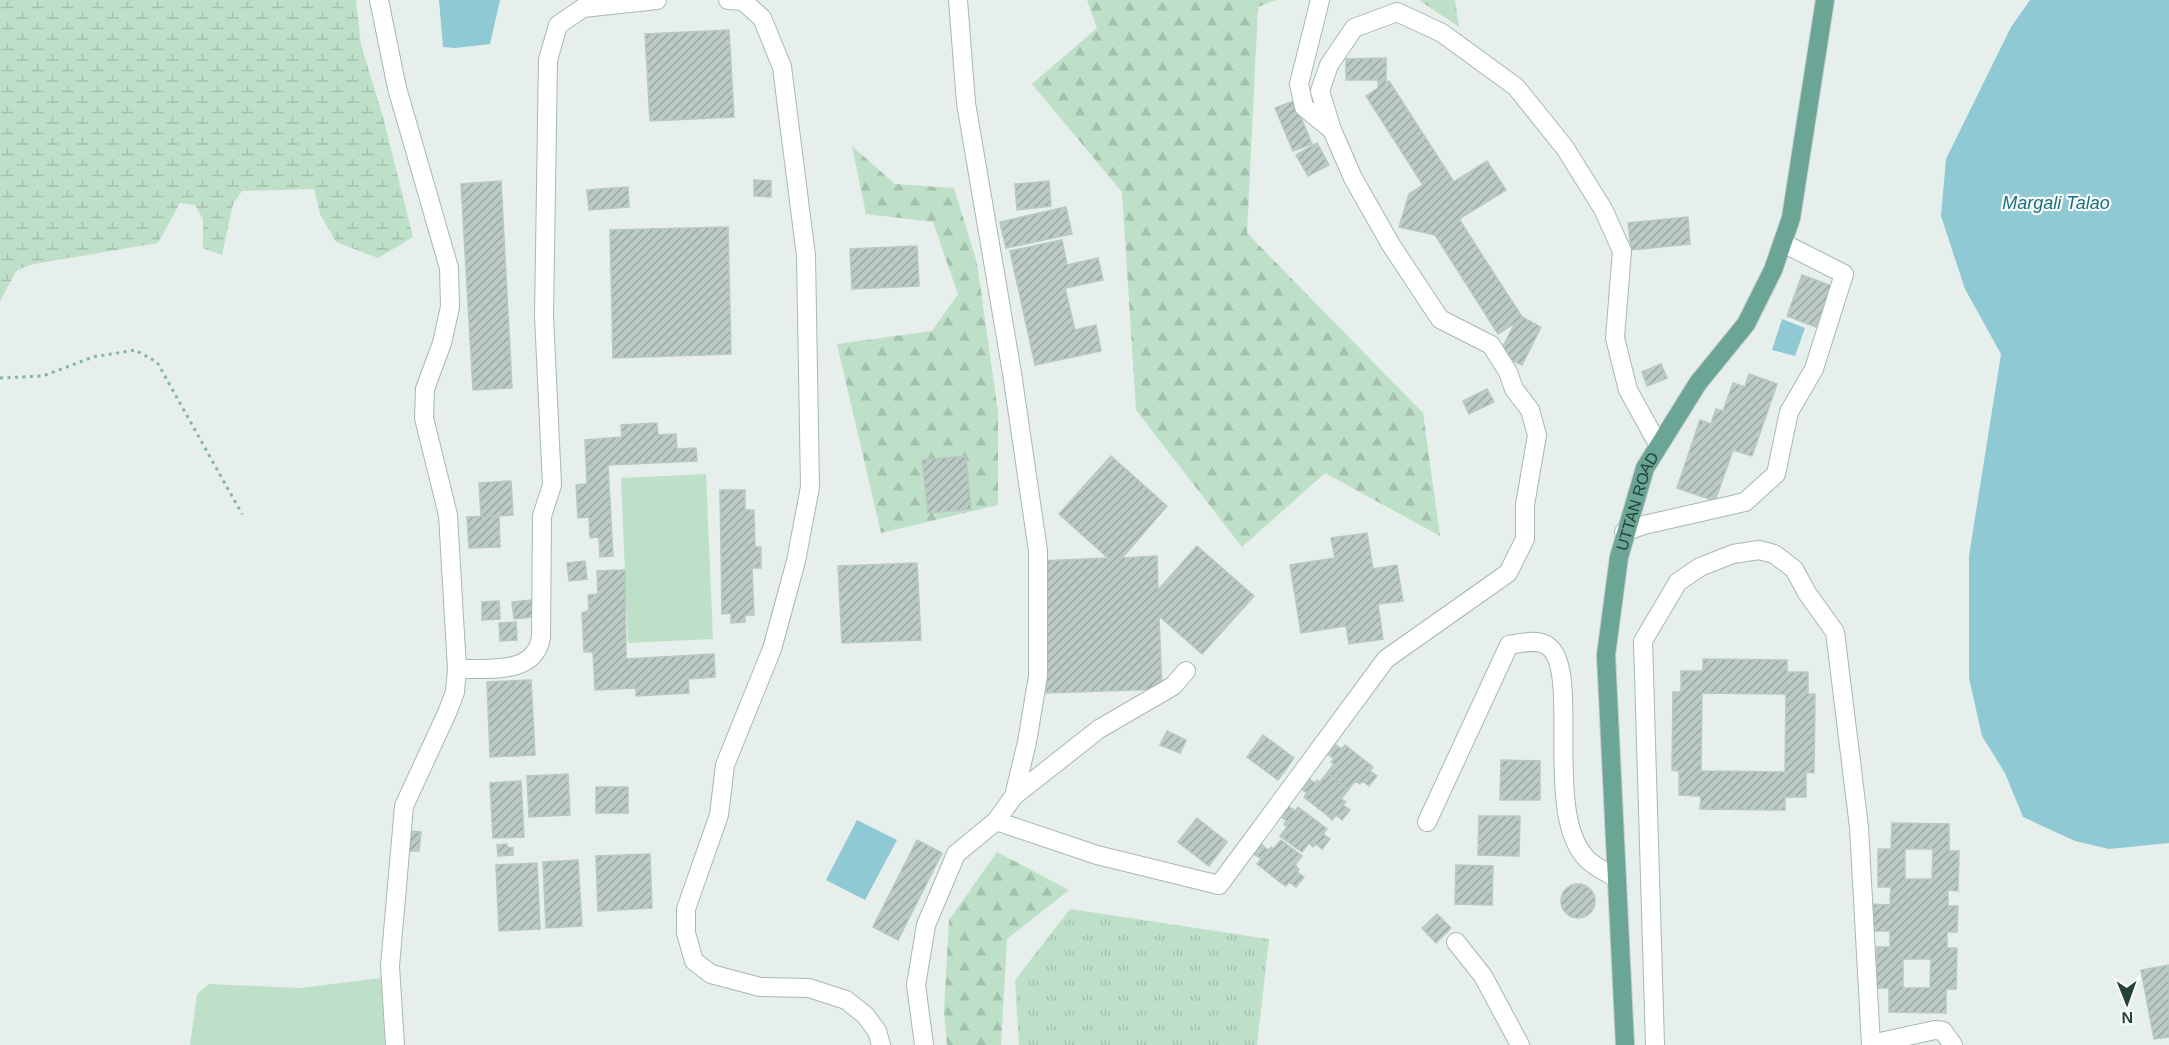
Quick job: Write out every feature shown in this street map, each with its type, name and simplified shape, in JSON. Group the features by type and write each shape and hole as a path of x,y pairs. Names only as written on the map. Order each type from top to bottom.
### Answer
{"main road":[{"name":"UTTAN ROAD","path":"1625,1045 1606,655 1624,532 1645,468 1698,383 1746,324 1773,270 1791,218 1825,0"}],"street":[{"path":"379,0 397,88 449,268 450,307 442,343 425,389 424,418 447,515 457,669 455,692 447,713 404,806 390,966 395,1045"},
{"path":"457,669 519,666 534,656 541,638 542,516 552,485 544,316 548,60 558,25 583,8 657,0"},
{"path":"728,0 743,1 762,18 782,67 806,256 810,487 796,561 772,649 725,765 719,815 686,909 686,933 694,961 711,974 760,987 809,988 846,1000 865,1015 877,1031 881,1045"},
{"path":"958,0 966,103 1012,373 1038,551 1038,676 1027,742 1014,796"},
{"path":"1320,0 1299,84 1304,106 1332,130"},
{"path":"996,821 1097,855 1219,885 1386,659 1508,573 1525,539 1525,505 1537,435 1530,410 1514,389 1508,372 1491,345 1440,319 1386,236 1353,178 1332,130 1320,91 1329,66 1354,28 1397,12 1442,33 1516,87 1565,148 1603,209 1622,251 1615,338 1628,390 1659,446"},
{"path":"1624,532 1745,502 1776,474 1789,412 1814,369 1844,274 1783,243"},
{"path":"1655,1045 1643,641 1678,582 1700,567 1733,554 1759,550 1774,554 1794,569 1807,593 1835,632 1859,827 1871,1045 1935,1030 1943,1031 1953,1045"},
{"path":"1427,822 1509,645 1533,641 1549,646 1559,659 1562,686 1564,796 1575,840 1586,859 1617,879"},
{"path":"924,1045 916,985 926,925 942,881 956,854 996,821 1014,796 1099,729 1173,686 1186,671"},
{"path":"1456,942 1483,976 1520,1045"}],"path":[{"path":"0,378 43,376 93,357 135,350 157,362 242,514"}],"green space":[{"path":"0,0 356,0 361,45 383,117 413,237 378,258 336,242 320,214 314,189 242,191 233,204 222,255 203,248 203,219 195,205 180,203 158,243 34,264 17,270 0,301"},
{"path":"1087,0 1276,0 1258,7 1247,233 1423,413 1440,536 1325,473 1242,547 1136,410 1122,192 1032,84 1097,28"},
{"path":"1419,0 1455,0 1459,27"},
{"path":"852,146 895,184 954,188 977,263 998,412 998,505 881,533 837,344 932,331 958,294 933,222 866,214"},
{"path":"706,474 713,639 628,643 621,478"},
{"path":"997,852 1069,890 1007,939 1001,1045 947,1045 944,1011 949,920"},
{"path":"1070,909 1269,939 1257,1045 1019,1045 1015,980"},
{"path":"381,978 386,1045 190,1045 197,994 209,984 300,988"}],"water":[{"path":"439,0 500,0 490,44 443,47"},
{"name":"Margali Talao","path":"2030,0 2169,0 2169,843 2109,849 2075,841 2023,817 2005,773 1982,736 1969,678 1969,556 2001,354 1965,289 1941,216 1946,159 2011,27"},
{"path":"1782,319 1805,328 1795,356 1772,350"},
{"path":"857,820 897,840 865,900 826,880"}],"building":[{"path":"729,30 734,117 650,121 645,34"},
{"path":"1386,58 1386,83 1389,81 1454,182 1487,161 1506,190 1459,219 1522,317 1541,327 1522,365 1499,354 1515,323 1498,334 1435,235 1399,227 1409,194 1423,185 1366,96 1378,88 1378,80 1346,80 1346,59"},
{"path":"1294,101 1312,144 1293,151 1275,108"},
{"path":"1317,143 1329,165 1308,176 1296,155"},
{"path":"754,180 771,181 771,197 754,196"},
{"path":"501,181 512,388 473,390 461,184"},
{"path":"1049,181 1051,206 1017,210 1015,184"},
{"path":"628,187 629,207 589,210 587,190"},
{"path":"1066,207 1072,234 1006,248 1000,222"},
{"path":"1688,217 1690,244 1631,250 1628,223"},
{"path":"728,227 731,354 613,358 610,230"},
{"path":"1062,240 1067,265 1098,258 1103,280 1065,288 1075,330 1096,325 1101,351 1035,365 1010,251"},
{"path":"917,246 919,286 852,289 850,249"},
{"path":"1802,275 1832,286 1816,327 1787,316"},
{"path":"1661,364 1667,378 1647,386 1642,372"},
{"path":"1749,374 1777,384 1752,456 1733,450 1715,501 1677,488 1700,420 1711,424 1716,409 1723,411 1733,383 1745,387"},
{"path":"1487,389 1494,402 1469,414 1463,401"},
{"path":"657,423 658,435 676,434 677,449 696,448 697,461 608,465 613,556 600,557 599,537 590,538 589,517 578,518 576,485 587,484 585,440 622,437 621,425"},
{"path":"966,456 971,509 928,513 922,460"},
{"path":"1111,456 1167,506 1122,558 1157,556 1158,590 1197,546 1254,596 1202,654 1159,616 1162,689 1046,693 1041,561 1108,558 1059,514"},
{"path":"511,481 513,515 481,517 479,483"},
{"path":"720,490 745,490 745,510 754,510 755,547 761,547 761,568 752,568 754,615 745,615 745,622 731,623 731,613 722,614"},
{"path":"499,516 500,547 469,548 467,517"},
{"path":"1367,533 1373,569 1397,565 1403,601 1378,604 1383,639 1349,644 1346,626 1301,633 1290,565 1335,558 1331,538"},
{"path":"585,561 587,579 569,581 567,563"},
{"path":"917,563 921,640 842,643 838,566"},
{"path":"625,570 626,659 714,654 715,677 688,679 689,693 636,696 636,688 595,690 593,652 584,652 582,613 589,610 588,595 598,594 597,571"},
{"path":"531,600 533,617 514,619 512,602"},
{"path":"499,601 500,619 482,620 482,602"},
{"path":"516,622 517,640 500,641 499,623"},
{"path":"1703,659 1787,660 1787,672 1808,672 1808,694 1815,694 1814,773 1806,772 1806,797 1785,797 1785,810 1700,809 1701,796 1679,795 1679,771 1672,770 1673,692 1681,692 1681,671 1703,671","holes":["1702,693 1786,694 1785,772 1701,771"]},
{"path":"531,680 535,755 490,757 487,682"},
{"path":"1167,731 1186,740 1180,753 1160,745"},
{"path":"1263,735 1294,758 1278,780 1247,757"},
{"path":"1334,743 1341,749 1345,745 1373,767 1370,771 1377,776 1369,786 1362,781 1360,784 1355,781 1348,790 1327,773 1334,764 1331,762 1334,759 1327,753"},
{"path":"1501,760 1540,761 1540,800 1500,800"},
{"path":"1327,773 1348,790 1341,799 1346,802 1343,805 1350,810 1342,820 1336,815 1332,820 1304,797 1307,793 1300,788 1308,778 1315,783 1317,780 1320,782"},
{"path":"568,774 570,815 529,817 527,776"},
{"path":"521,781 524,837 493,838 490,783"},
{"path":"596,787 628,787 628,813 596,813"},
{"path":"1288,806 1295,811 1298,807 1327,829 1323,834 1330,839 1322,849 1316,844 1313,847 1309,843 1302,852 1280,836 1287,827 1284,824 1287,821 1280,816"},
{"path":"1479,816 1520,816 1519,856 1478,855"},
{"path":"1197,818 1227,842 1209,866 1178,842"},
{"path":"1892,823 1949,824 1949,851 1959,851 1958,891 1948,890 1948,906 1958,906 1957,932 1947,932 1947,948 1957,948 1956,989 1946,989 1946,1013 1889,1012 1889,988 1876,988 1877,947 1890,947 1890,931 1873,931 1873,904 1890,905 1891,887 1878,887 1878,849 1891,849","holes":["1905,849 1933,849 1932,879 1905,879","1903,959 1931,959 1930,988 1903,988"]},
{"path":"406,831 421,832 419,851 404,851"},
{"path":"917,840 942,853 898,940 873,927"},
{"path":"1281,840 1302,856 1295,865 1299,869 1297,872 1304,877 1296,887 1289,882 1286,886 1257,864 1261,859 1254,854 1261,844 1268,850 1271,847 1273,849"},
{"path":"507,844 507,847 513,848 513,855 498,856 497,845"},
{"path":"650,854 652,908 598,911 596,856"},
{"path":"578,860 582,926 546,928 543,862"},
{"path":"537,863 540,929 499,931 496,865"},
{"path":"1456,865 1493,866 1492,905 1455,904"},
{"path":"1578,884 1590,889 1595,901 1590,913 1578,918 1566,913 1561,901 1566,889"},
{"path":"1437,914 1451,928 1436,943 1422,928"},
{"path":"2169,965 2169,1037 2154,1039 2141,970"}]}
